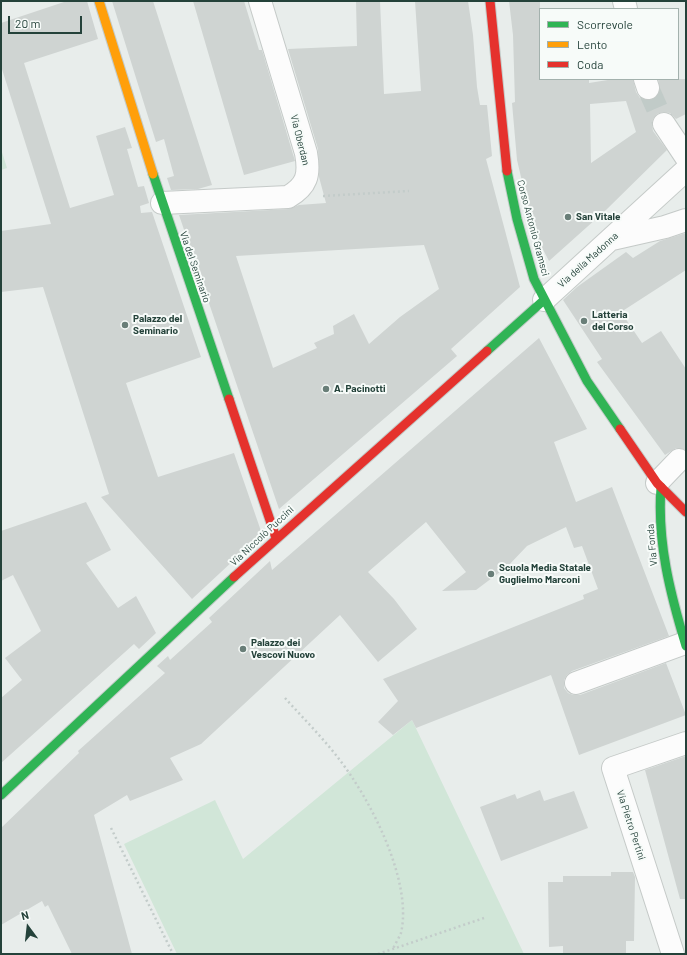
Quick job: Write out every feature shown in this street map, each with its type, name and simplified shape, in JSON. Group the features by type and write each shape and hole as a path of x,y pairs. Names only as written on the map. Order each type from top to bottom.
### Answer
{"street":[{"name":"Via del Seminario","path":"99,1 162,203 276,538"},
{"name":"Via Oberdan","path":"260,1 308,165 306,178 302,187 288,197"},
{"name":"Corso Antonio Gramsci","path":"490,1 505,162 532,272 544,300 584,375 659,485 686,512"},
{"path":"664,124 686,157"},
{"name":"Via della Madonna","path":"544,300 686,170"},
{"path":"162,203 288,197"},
{"path":"611,239 665,227 686,220"},
{"name":"Via Niccolò Puccini","path":"1,795 276,538 544,300"},
{"path":"659,485 680,460"},
{"name":"Via Fonda","path":"659,485 661,544 666,574 686,645"},
{"path":"576,683 686,645"},
{"name":"Via Pietro Pertini","path":"673,954 613,768 686,743"}],"path":[{"path":"288,197 409,191"},
{"path":"285,698 339,759 377,819 394,865 401,896 402,917 400,933 393,949"},
{"path":"112,828 173,954"},
{"path":"378,954 484,918"}],"green space":[{"path":"1,149 7,168 1,170"},
{"path":"412,720 524,954 177,954 124,844 215,800 243,859"}],"building":[{"name":"Palazzo del Seminario","path":"67,1 87,1 98,39 24,63 70,208 114,195 96,136 125,127 132,148 127,149 138,187 144,186 149,203 140,206 141,213 152,212 201,357 126,383 158,477 234,453 262,534 192,599 101,497 109,494 43,287 1,292 1,231 51,224 1,66 1,23"},
{"path":"112,1 153,1 212,185 198,189 171,190 167,178 174,176 164,139 156,142"},
{"path":"193,1 244,1 259,50 262,50 295,161 244,175"},
{"name":"A. Pacinotti","path":"356,1 380,1 384,94 421,91 415,1 468,1 480,105 487,105 492,156 486,159 520,287 451,349 457,356 279,509 179,215 289,209 299,205 326,203 319,177 318,149 288,49 357,46","holes":["424,245 439,289 400,317 369,344 354,314 333,326 334,334 314,343 317,348 273,368 236,256"]},
{"path":"509,1 540,1 539,80 589,80 589,83 608,80 633,80 636,92 640,98 652,100 658,96 660,90 658,80 686,79 686,114 676,119 670,113 663,112 657,114 653,119 653,131 667,150 606,210 549,261 534,232 517,160 512,103 515,102 513,35","holes":["626,101 636,132 591,163 590,104"]},
{"path":"686,233 686,270 621,312 642,343 661,331 686,369 686,450 676,448 665,455 597,362 602,359 563,300 577,287 626,252 633,258 660,241"},
{"path":"539,338 587,429 554,442 576,502 612,487 669,636 572,671 564,680 564,688 568,693 580,695 666,663 686,715 579,755 551,675 416,728 412,720 393,735 378,722 398,701 383,679 584,599 583,595 598,589 582,546 574,548 566,527 527,546 508,566 476,590 442,591 466,572 426,522 368,572 394,599 417,629 378,662 340,615 201,744 170,758 183,780 130,801 127,795 94,815 132,954 72,954 48,905 45,907 42,901 1,925 1,828 79,753 78,751 165,673 157,666 168,656 170,660 212,622 209,618 270,561 272,570"},
{"path":"86,502 111,550 86,563 118,608 136,596 156,633 139,649 134,644 1,763 1,698 22,680 5,658 41,631 13,575 1,581 1,531"},
{"path":"686,756 686,899 680,899 645,770"},
{"path":"540,790 544,801 574,791 588,828 501,861 480,807 515,794 517,799"},
{"path":"611,872 633,872 635,877 634,941 626,941 626,954 563,954 563,946 549,947 548,882 563,882 563,876 611,876"}],"tunnel":[{"path":"648,88 664,124"}],"traffic: fast":[{"path":"507,171 517,219 534,279 587,381 620,429"},
{"path":"153,174 229,399"},
{"path":"487,351 544,300"},
{"path":"661,487 660,507 663,548 670,587 686,646"},
{"path":"1,795 234,577"}],"traffic: slow":[{"path":"99,1 153,174"}],"traffic: jam":[{"path":"490,1 507,171"},
{"path":"234,577 487,351"},
{"path":"229,399 276,538"},
{"path":"620,429 657,483 686,512"}],"place":[{"name":"San Vitale","path":"568,217"},
{"name":"Latteria del Corso","path":"584,321"},
{"name":"Palazzo del Seminario","path":"125,325"},
{"name":"A. Pacinotti","path":"326,389"},
{"name":"Scuola Media Statale Guglielmo Marconi","path":"491,574"},
{"name":"Palazzo dei Vescovi Nuovo","path":"243,649"}]}
